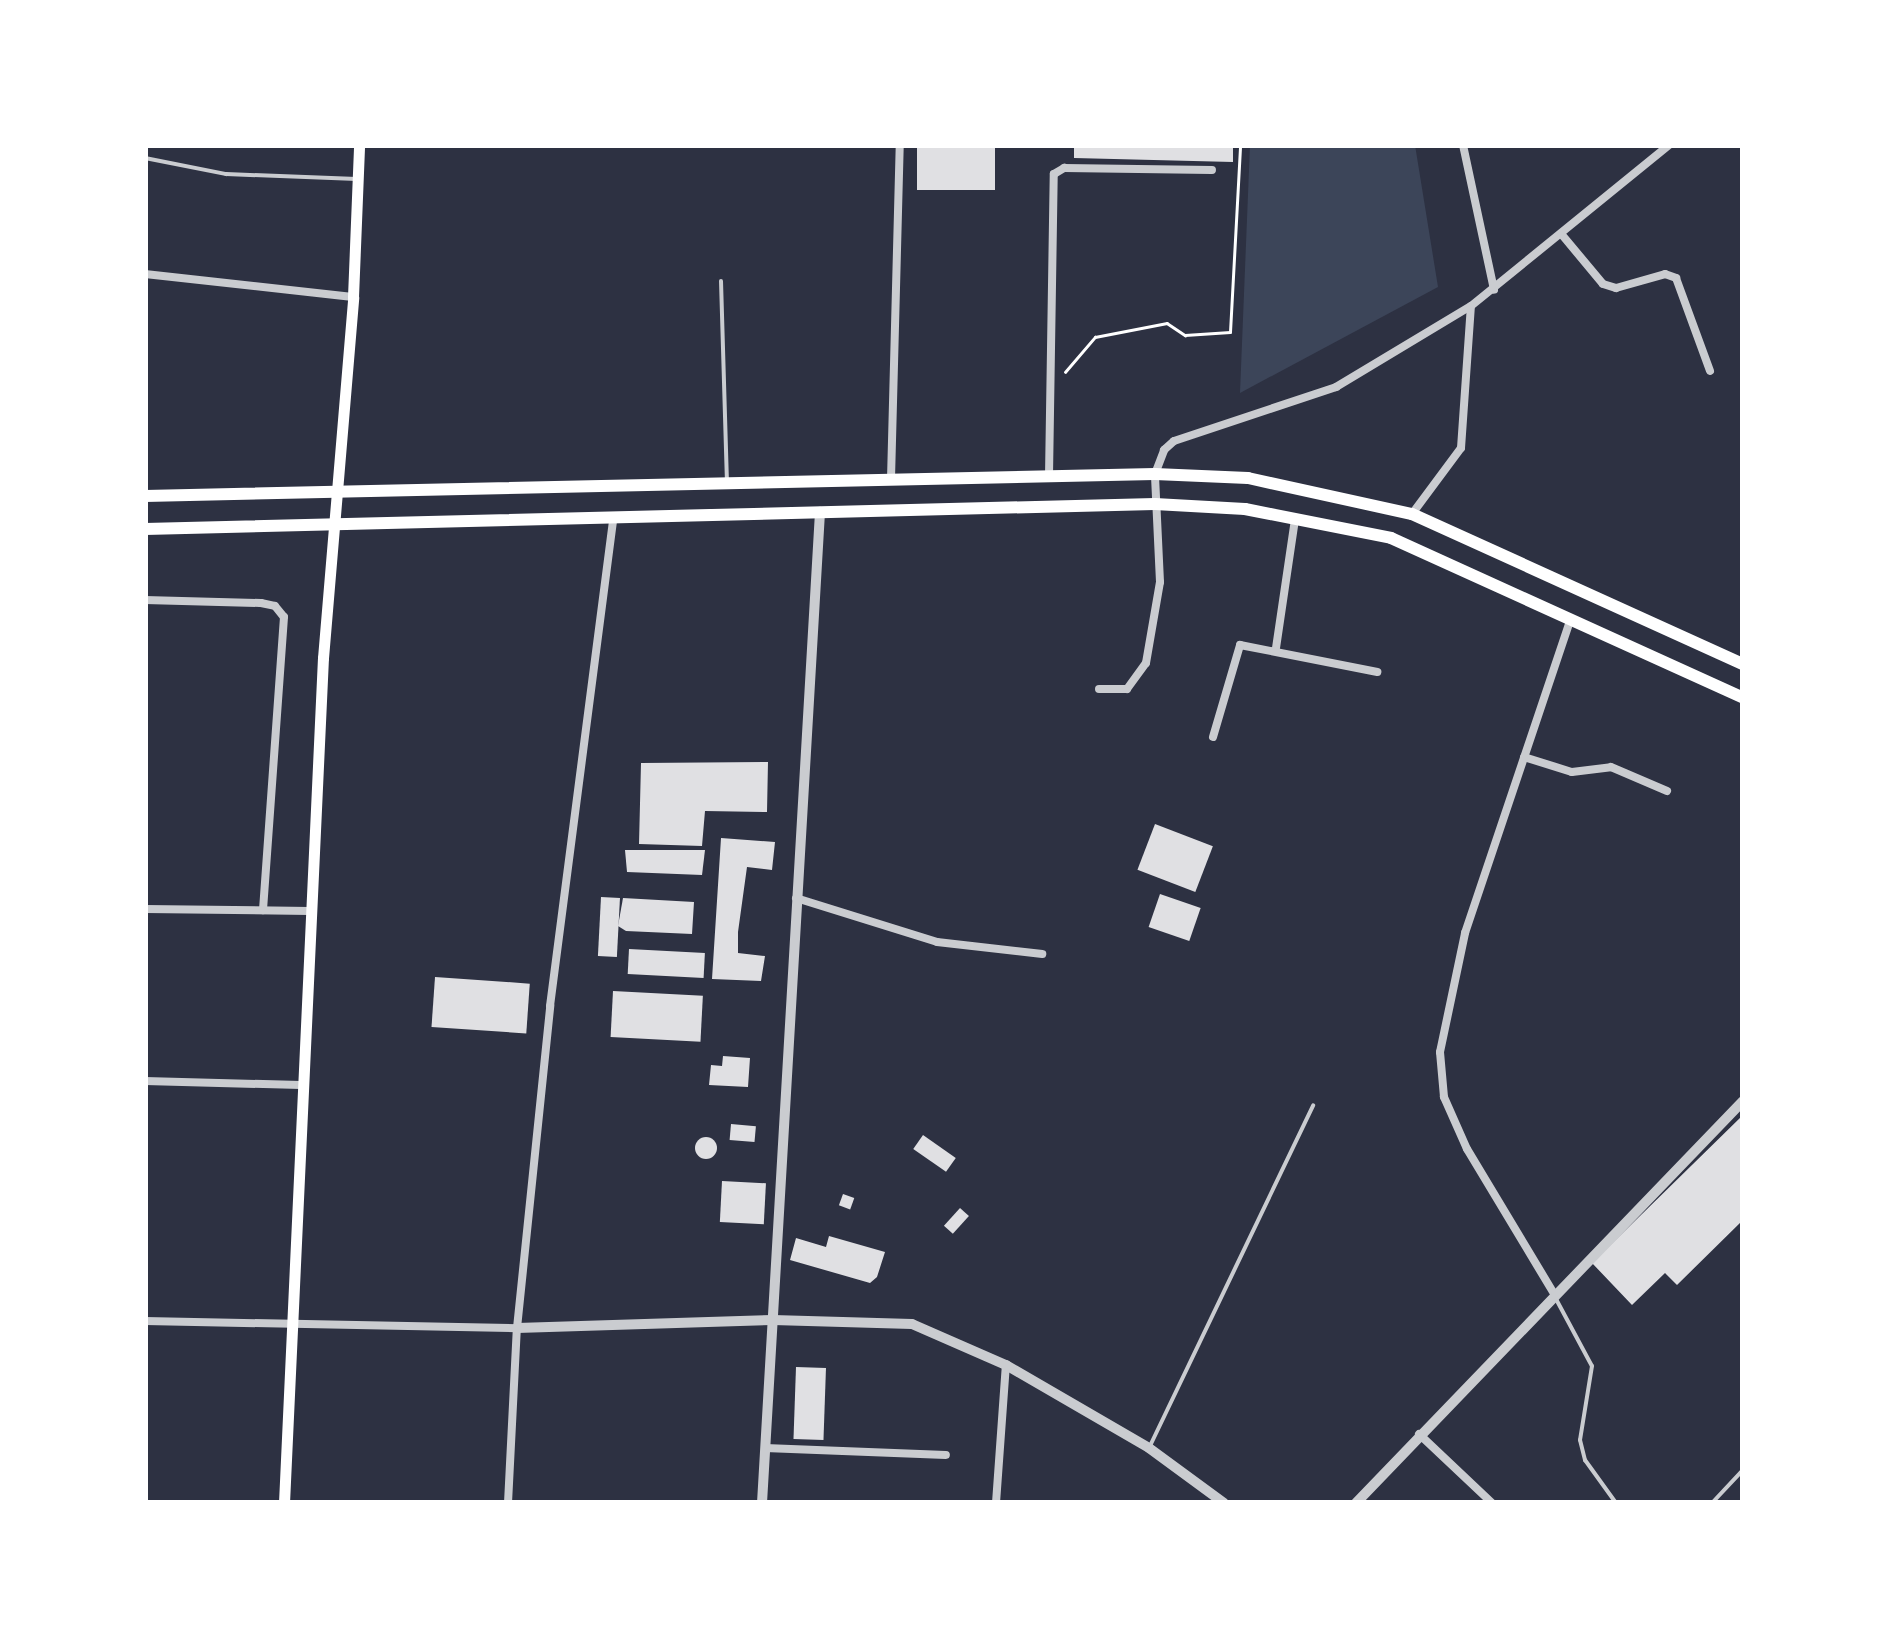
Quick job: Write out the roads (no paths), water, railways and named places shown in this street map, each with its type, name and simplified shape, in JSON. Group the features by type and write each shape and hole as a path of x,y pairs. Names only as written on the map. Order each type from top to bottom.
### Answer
{"main road":[{"path":"284,1503 288,1325 310,911 334,489 353,297 359,145"},
{"path":"145,496 1155,474 1300,486 1412,514 1743,664"},
{"path":"145,529 1156,504 1296,515 1390,538 1743,698"}],"street":[{"path":"891,479 900,145"},
{"path":"1463,145 1494,290"},
{"path":"1100,689 1127,688 1146,663 1160,582 1155,474 1174,441 1336,387 1494,290 1669,145"},
{"path":"1049,476 1046,374 1054,174 1064,168 1212,170"},
{"path":"1563,236 1603,284 1616,288 1664,274 1676,278 1710,370"},
{"path":"145,274 353,297"},
{"path":"1412,514 1461,448 1470,306"},
{"path":"762,1503 820,512"},
{"path":"1276,648 1296,515"},
{"path":"508,1503 518,1328 550,1006 614,516"},
{"path":"145,600 261,604 275,606 284,617 263,910"},
{"path":"1553,1292 1467,1149 1444,1096 1440,1052 1466,933 1571,618"},
{"path":"1212,736 1240,645 1276,648 1378,672"},
{"path":"1524,757 1572,772 1611,768 1667,791"},
{"path":"796,898 937,942 1042,954"},
{"path":"145,910 310,911"},
{"path":"145,1082 301,1085"},
{"path":"1356,1503 1553,1292 1743,1101"},
{"path":"145,1321 518,1328 772,1320 912,1324 1006,1365 1149,1448 1224,1503"},
{"path":"996,1503 1006,1365"},
{"path":"1419,1434 1492,1503"},
{"path":"765,1448 946,1456"}],"lane":[{"path":"145,158 226,174 357,179"},
{"path":"721,281 727,482"},
{"path":"1149,1448 1313,1106"},
{"path":"1553,1292 1592,1366 1580,1440 1584,1460 1616,1503"},
{"path":"1712,1503 1743,1470"}]}
